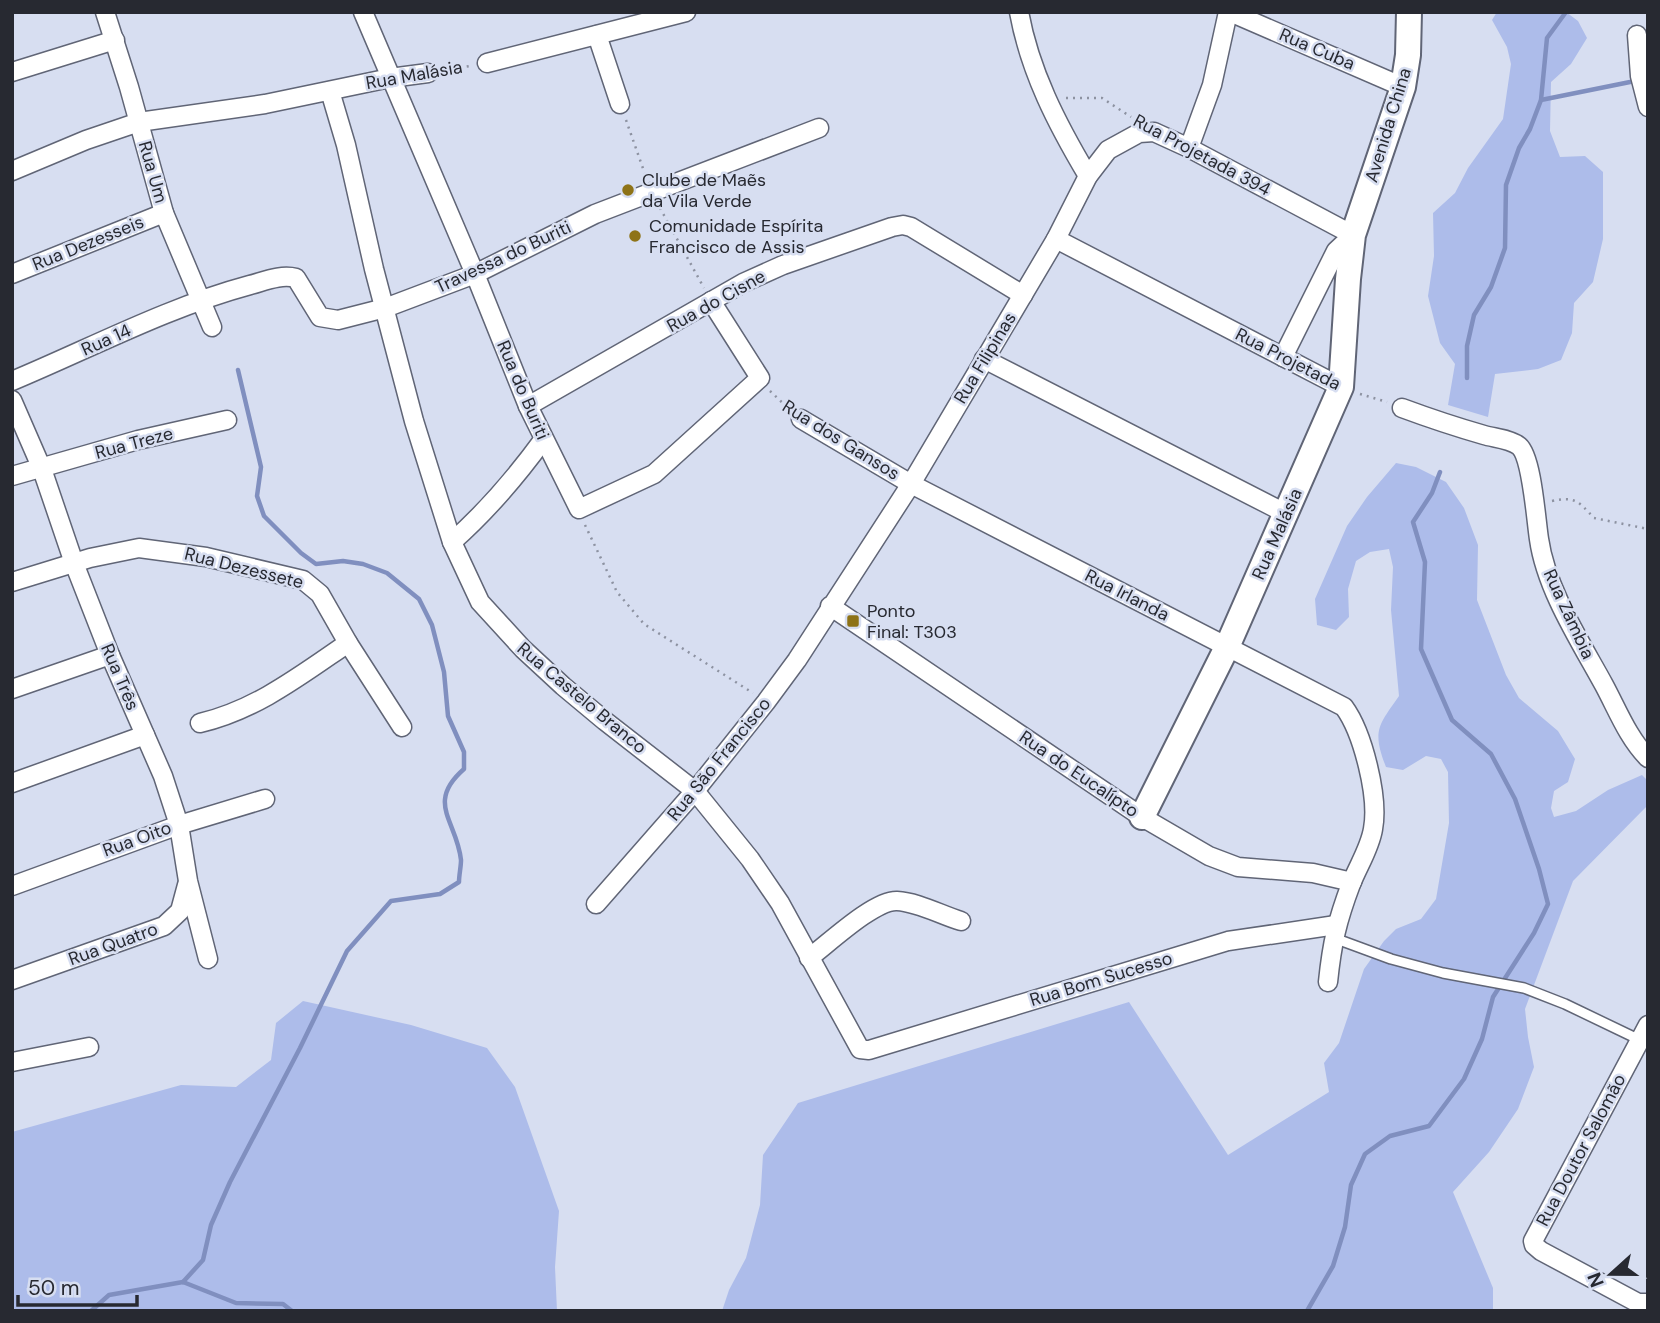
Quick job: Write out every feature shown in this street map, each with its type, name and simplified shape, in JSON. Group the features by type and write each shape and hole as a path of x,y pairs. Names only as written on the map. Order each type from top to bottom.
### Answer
{"street":[{"name":"Rua Um","path":"105,12 164,213 212,327"},
{"name":"Rua do Buriti","path":"363,12 475,274 528,406 579,509"},
{"name":"Rua Malásia","path":"487,63 686,12"},
{"path":"1019,12 1031,58 1046,98 1088,176"},
{"path":"1189,148 1212,86 1229,12"},
{"name":"Rua Cuba","path":"1229,12 1403,87"},
{"name":"Avenida China","path":"1353,235 1403,87 1408,55 1409,12"},
{"path":"597,35 620,104"},
{"path":"1637,35 1640,76 1647,100"},
{"path":"12,72 115,40"},
{"name":"Rua Malásia","path":"12,170 139,122 265,104 390,78 428,73"},
{"name":"Rua Castelo Branco","path":"330,91 346,145 414,421 452,542 480,602 514,640 605,721 695,791 750,859 780,903 856,1045 863,1051 869,1050"},
{"name":"Travessa do Buriti","path":"200,299 289,276 296,278 302,285 320,317 338,320 385,307 475,274 569,225 818,128"},
{"name":"Rua Projetada 394","path":"1154,132 1353,235"},
{"name":"Rua Filipinas","path":"830,606 911,484 1056,239 1088,176 1103,155 1119,142 1139,133 1154,132"},
{"name":"Rua Dezesseis","path":"12,274 164,213"},
{"name":"Rua do Cisne","path":"528,406 711,300 783,265 892,226 903,225 924,234 961,260 1023,295"},
{"path":"1283,356 1336,251 1353,235"},
{"name":"Rua Malásia","path":"1142,817 1227,647 1340,387 1353,235"},
{"name":"Rua Projetada","path":"1056,239 1340,387"},
{"name":"Rua 14","path":"12,381 200,299"},
{"path":"579,509 654,474 760,378 711,300"},
{"path":"984,359 1287,513"},
{"name":"Rua Três","path":"12,400 42,469 74,563 110,655 163,776 179,825 188,881 208,959"},
{"name":"Rua Zâmbia","path":"1402,408 1513,442 1521,448 1526,457 1540,546 1565,613 1625,725 1639,749 1648,758"},
{"name":"Rua dos Gansos","path":"801,419 911,484"},
{"name":"Rua Treze","path":"12,476 138,440 228,420"},
{"path":"452,542 478,519 506,488 543,440"},
{"name":"Rua Irlanda","path":"911,484 1344,707 1362,742 1375,815 1373,832 1352,883"},
{"name":"Rua Dezessete","path":"12,582 112,552 139,548 206,557 303,580 320,594 402,727"},
{"name":"Rua São Francisco","path":"596,904 695,791 766,702 797,660 830,606"},
{"name":"Rua do Eucalípto","path":"830,606 1142,817 1209,856 1238,867 1313,873 1352,883"},
{"path":"200,723 267,698 348,643"},
{"path":"12,689 110,655"},
{"path":"12,783 145,734"},
{"name":"Rua Oito","path":"12,886 179,825 265,799"},
{"name":"Rua Quatro","path":"12,980 164,926 180,911 188,881"},
{"path":"1328,982 1335,931 1352,883"},
{"path":"809,958 864,917 892,901 961,921"},
{"name":"Rua Bom Sucesso","path":"869,1050 1228,941 1335,931"},
{"name":"Rua Doutor Salomão","path":"1645,1030 1533,1239 1534,1245 1541,1251 1638,1303 1648,1303"},
{"path":"12,1062 89,1048"}],"lane":[{"path":"1335,931 1391,959 1443,973 1513,986 1645,1030"}],"path":[{"name":"Rua Malásia","path":"428,73 487,63"},
{"name":"Rua Projetada 394","path":"1046,98 1102,99 1154,132"},
{"path":"620,104 651,193 711,300"},
{"name":"Rua Projetada","path":"1340,387 1402,408"},
{"name":"Rua dos Gansos","path":"772,395 801,419"},
{"path":"1535,504 1572,499 1582,504 1594,518 1648,529"},
{"path":"579,509 617,592 644,624 766,702"}],"shaded area":[{"path":"1497,12 1566,12 1578,21 1587,38 1571,64 1551,82 1550,131 1560,157 1585,156 1603,172 1603,239 1593,282 1574,303 1572,333 1561,360 1538,369 1495,374 1488,417 1448,405 1455,364 1440,343 1428,296 1434,256 1433,213 1455,193 1468,168 1503,119 1511,64 1507,47 1492,20"},
{"path":"1396,463 1416,467 1446,482 1464,508 1478,545 1477,600 1506,675 1519,698 1558,731 1575,759 1568,782 1554,791 1551,808 1554,817 1576,811 1608,790 1642,775 1648,781 1648,805 1573,881 1525,1009 1534,1067 1518,1109 1489,1152 1453,1192 1493,1288 1493,1311 722,1311 729,1290 746,1258 760,1205 763,1155 798,1103 1129,1002 1228,1155 1329,1092 1324,1063 1339,1043 1364,969 1396,929 1421,919 1436,899 1449,823 1448,772 1441,759 1426,756 1403,770 1386,767 1379,745 1379,729 1399,696 1391,610 1393,567 1389,549 1370,552 1356,561 1348,589 1349,617 1336,630 1317,625 1315,599 1347,526"},
{"path":"303,1001 411,1025 487,1048 515,1087 559,1211 555,1267 557,1311 12,1311 12,1132 181,1085 236,1087 271,1060 276,1023"}],"waterway":[{"path":"1467,378 1467,346 1474,315 1491,287 1505,248 1506,185 1541,100 1547,38 1566,12"},
{"path":"1541,100 1635,81"},
{"path":"183,1282 203,1260 211,1225 230,1182 347,951 391,901 440,894 459,882 461,863 445,802 453,781 464,769 464,752 448,716 444,672 432,625 419,599 387,573 363,564 343,561 316,564 264,516 257,496 261,467 238,370"},
{"path":"1307,1311 1333,1266 1345,1227 1351,1185 1365,1154 1390,1136 1429,1126 1464,1079 1482,1039 1493,997 1534,933 1548,904 1515,799 1491,754 1452,720 1421,649 1425,562 1413,522 1432,493 1440,472"},
{"path":"91,1311 109,1295 183,1282 236,1303 283,1304 292,1311"}],"place":[{"name":"Clube de Maẽs da Vila Verde","path":"628,190"},
{"name":"Comunidade Espírita Francisco de Assis","path":"635,236"},
{"name":"Ponto Final: T303","path":"853,621"}]}
